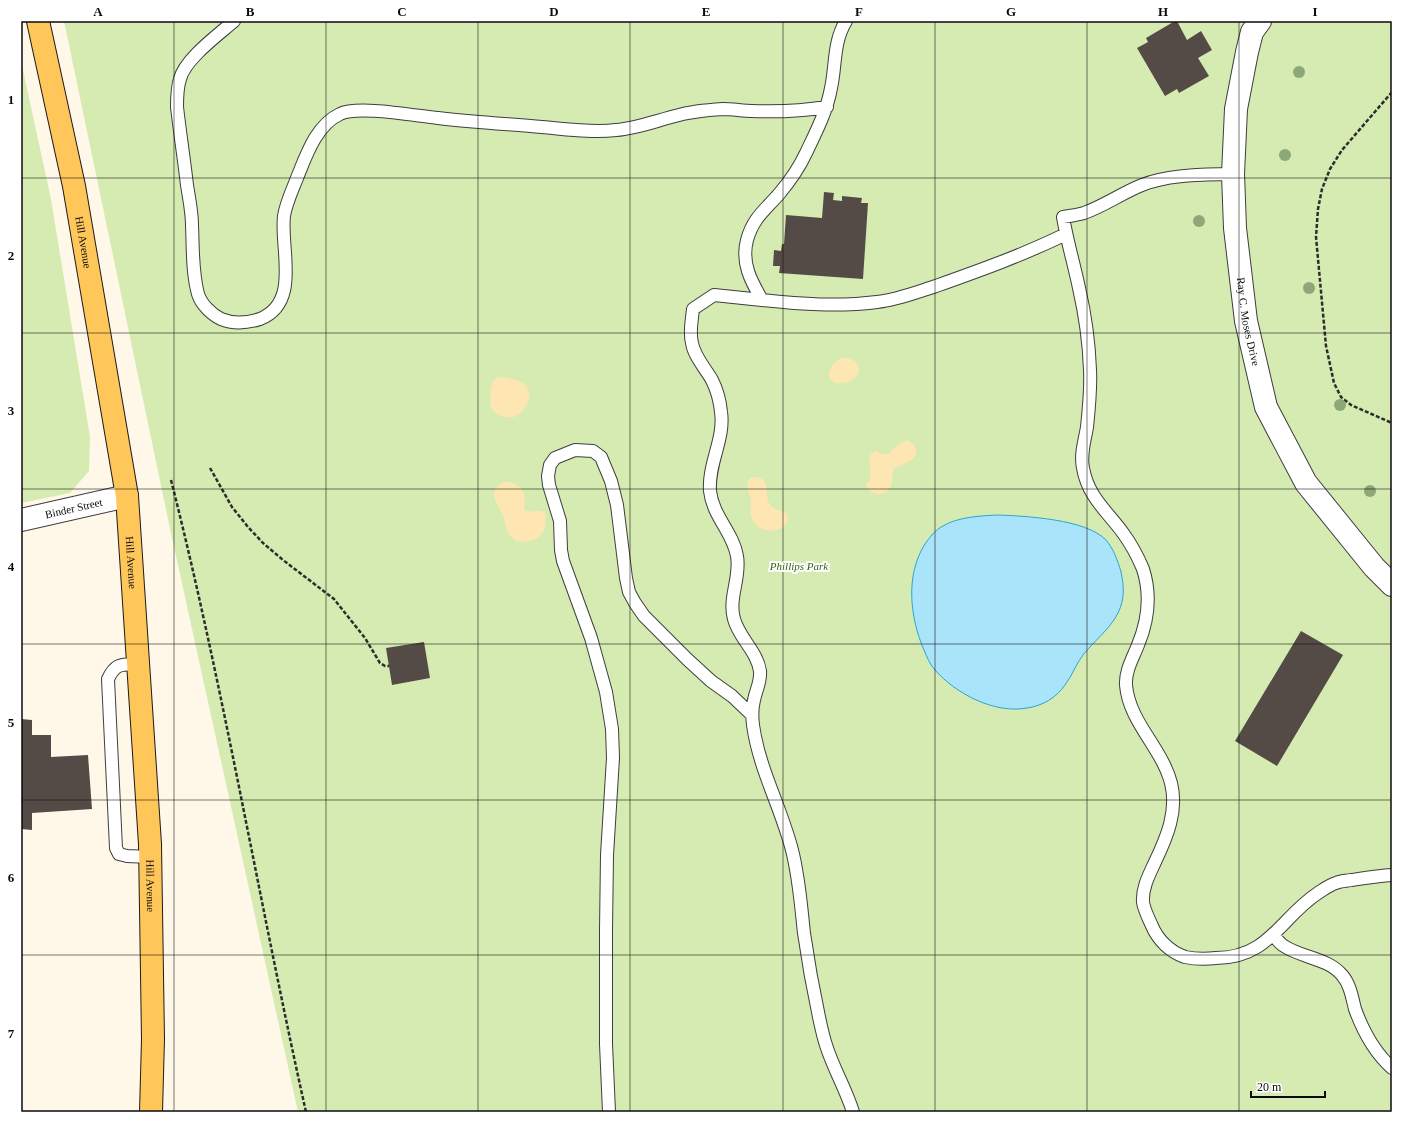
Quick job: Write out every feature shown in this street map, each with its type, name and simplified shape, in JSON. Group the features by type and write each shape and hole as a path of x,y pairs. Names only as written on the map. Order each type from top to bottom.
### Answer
{"main road":[{"name":"Hill Avenue","path":"38,21 74,186 126,496 139,664 150,857 153,1039 151,1112"}],"street":[{"name":"Ray C. Moses Drive","path":"1260,21 1252,32 1236,109 1233,174 1235,228 1246,321 1266,407 1306,483 1374,567 1392,585"},
{"name":"Binder Street","path":"21,520 126,496"}],"lane":[{"path":"234,21 201,50 183,69 180,78 177,107 192,224 196,282 199,296 204,306 211,313 231,322 244,323 263,318 277,306 286,286 287,276 284,247 284,217 287,202 315,138 331,119 340,113 349,110 366,110 446,119 589,131 608,131 637,127 681,114 725,109 752,111 799,111 827,107"},
{"path":"762,300 746,269 747,241 752,227 759,215 781,192 796,173 806,155 827,107 834,75 838,41 841,29 846,21"},
{"path":"1233,174 1192,175 1169,178 1142,185 1083,213 1063,217 1079,287 1086,329 1090,371 1089,408 1082,450 1082,466 1088,484 1098,503 1123,532 1134,550 1142,568 1147,586 1148,606 1144,626 1140,641 1127,673 1126,684 1128,697 1135,716 1165,767 1174,801 1168,834 1147,879 1143,903 1156,934 1170,949 1186,957 1229,958 1256,949 1274,935 1309,899 1336,882 1392,875"},
{"path":"853,1112 826,1046 812,980 792,851 785,824 760,760 752,714 753,702 759,686 760,673 754,653 744,641 734,622 732,602 738,569 737,556 734,544 717,516 710,491 712,466 722,431 720,403 712,381 696,354 692,343 691,330 693,309 714,295 813,305 846,305 879,302 912,294 994,266 1031,251 1066,234"},
{"path":"609,1112 606,1044 606,930 607,854 613,758 612,729 606,692 591,638 563,561 560,521 549,485 548,476 550,465 555,458 575,450 593,451 601,457 611,481 617,505 626,578 629,592 635,603 644,616 687,659 711,681 732,696 752,714"},
{"path":"139,664 120,665 112,670 108,679 116,848 119,854 127,856 150,857"},
{"path":"1274,935 1284,946 1331,966 1341,974 1348,984 1365,1035 1375,1050 1392,1068"}],"path":[{"path":"1392,92 1342,150 1330,169 1322,189 1318,209 1316,237 1326,346 1334,383 1341,397 1351,405 1392,423"},
{"path":"210,468 232,507 248,527 278,556 334,599 364,638 380,663 385,666 389,666"},
{"path":"171,480 212,654 306,1112"}],"green space":[{"name":"Phillips Park","path":"64,21 1392,21 1392,1112 298,1112 169,524"},
{"path":"21,61 51,199 90,437 89,471 70,493 21,503"}],"sand":[{"path":"841,358 856,361 859,366 859,371 857,376 852,380 845,383 835,383 829,378 829,372 834,364"},
{"path":"500,377 521,382 529,390 528,402 520,414 516,416 503,417 495,412 491,407 491,387 493,381"},
{"path":"907,440 913,444 916,449 916,454 911,460 893,470 891,486 888,490 882,494 878,494 868,489 866,485 871,477 869,460 871,454 877,451 882,454 888,454 899,444"},
{"path":"752,477 763,480 769,503 775,508 786,513 786,524 782,528 769,531 756,525 750,513 751,500 747,486 748,481"},
{"path":"503,482 515,484 523,491 525,499 524,509 526,511 539,511 545,513 545,527 540,536 530,541 523,542 516,541 509,535 503,516 496,503 494,494 498,486"}],"water":[{"path":"997,515 1023,516 1054,520 1084,527 1097,533 1106,540 1111,547 1122,577 1122,603 1115,619 1083,655 1061,690 1043,703 1027,708 1002,708 989,705 954,687 933,668 927,658 915,624 912,583 914,569 925,544 933,534 949,523 969,518"}],"building":[{"path":"1177,21 1187,40 1201,31 1212,50 1198,58 1209,76 1179,93 1177,89 1165,96 1137,48 1148,42 1146,38"},
{"path":"824,192 834,193 833,200 842,201 842,196 862,198 861,203 868,203 863,279 779,273 780,266 773,266 774,250 781,251 782,244 784,244 786,215 822,218"},
{"path":"1301,631 1343,655 1277,766 1235,741"},
{"path":"424,642 430,678 392,685 386,648"},
{"path":"21,719 32,720 32,735 51,735 51,757 88,755 92,809 32,813 32,830 21,829"}]}
